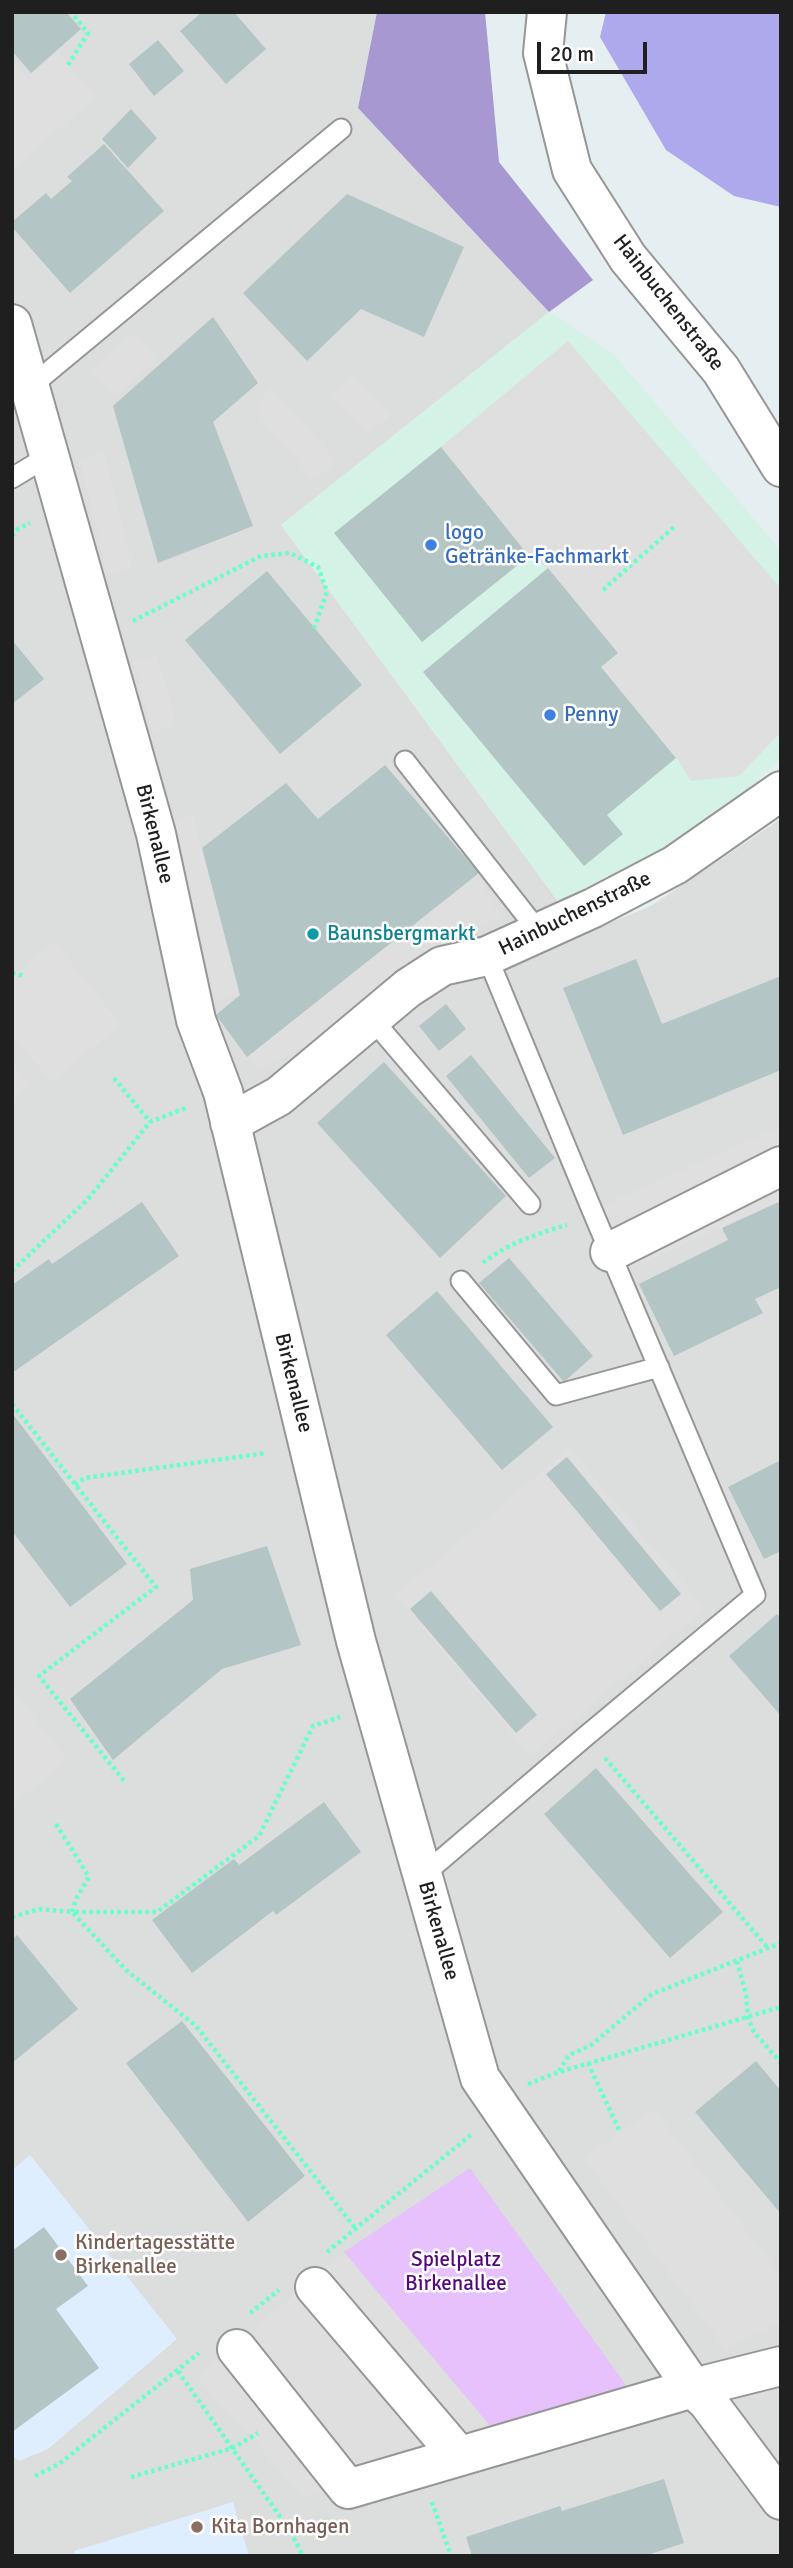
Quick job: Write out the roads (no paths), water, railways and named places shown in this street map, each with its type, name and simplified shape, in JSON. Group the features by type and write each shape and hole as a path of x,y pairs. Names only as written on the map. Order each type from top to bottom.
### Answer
{"street":[{"name":"Hainbuchenstraße","path":"547,12 543,53 572,170 628,258 721,369 781,467"},
{"name":"Birkenallee","path":"12,324 156,834 196,1020 227,1107 356,1641 480,2078 693,2388 707,2402 781,2500"},
{"name":"Hainbuchenstraße","path":"227,1107 279,1097 408,988 442,967 487,956 593,908 675,865 781,791"},
{"path":"610,1252 781,1166"},
{"path":"315,2287 459,2456"},
{"path":"237,2349 348,2489 693,2388 781,2366"}],"lane":[{"path":"30,387 341,130"},
{"path":"12,478 50,455"},
{"path":"405,761 539,932"},
{"path":"422,1876 755,1595 487,956"},
{"path":"372,1019 530,1204"},
{"path":"461,1282 556,1395 659,1367"}],"place":[{"name":"logo Getränke-Fachmarkt","path":"431,545"},
{"name":"Penny","path":"550,715"},
{"name":"Baunsbergmarkt","path":"313,934"},
{"name":"Kindertagesstätte Birkenallee","path":"61,2255"},
{"name":"Kita Bornhagen","path":"197,2527"}],"park label":[{"name":"Spielplatz Birkenallee","path":"456,2272"}]}
